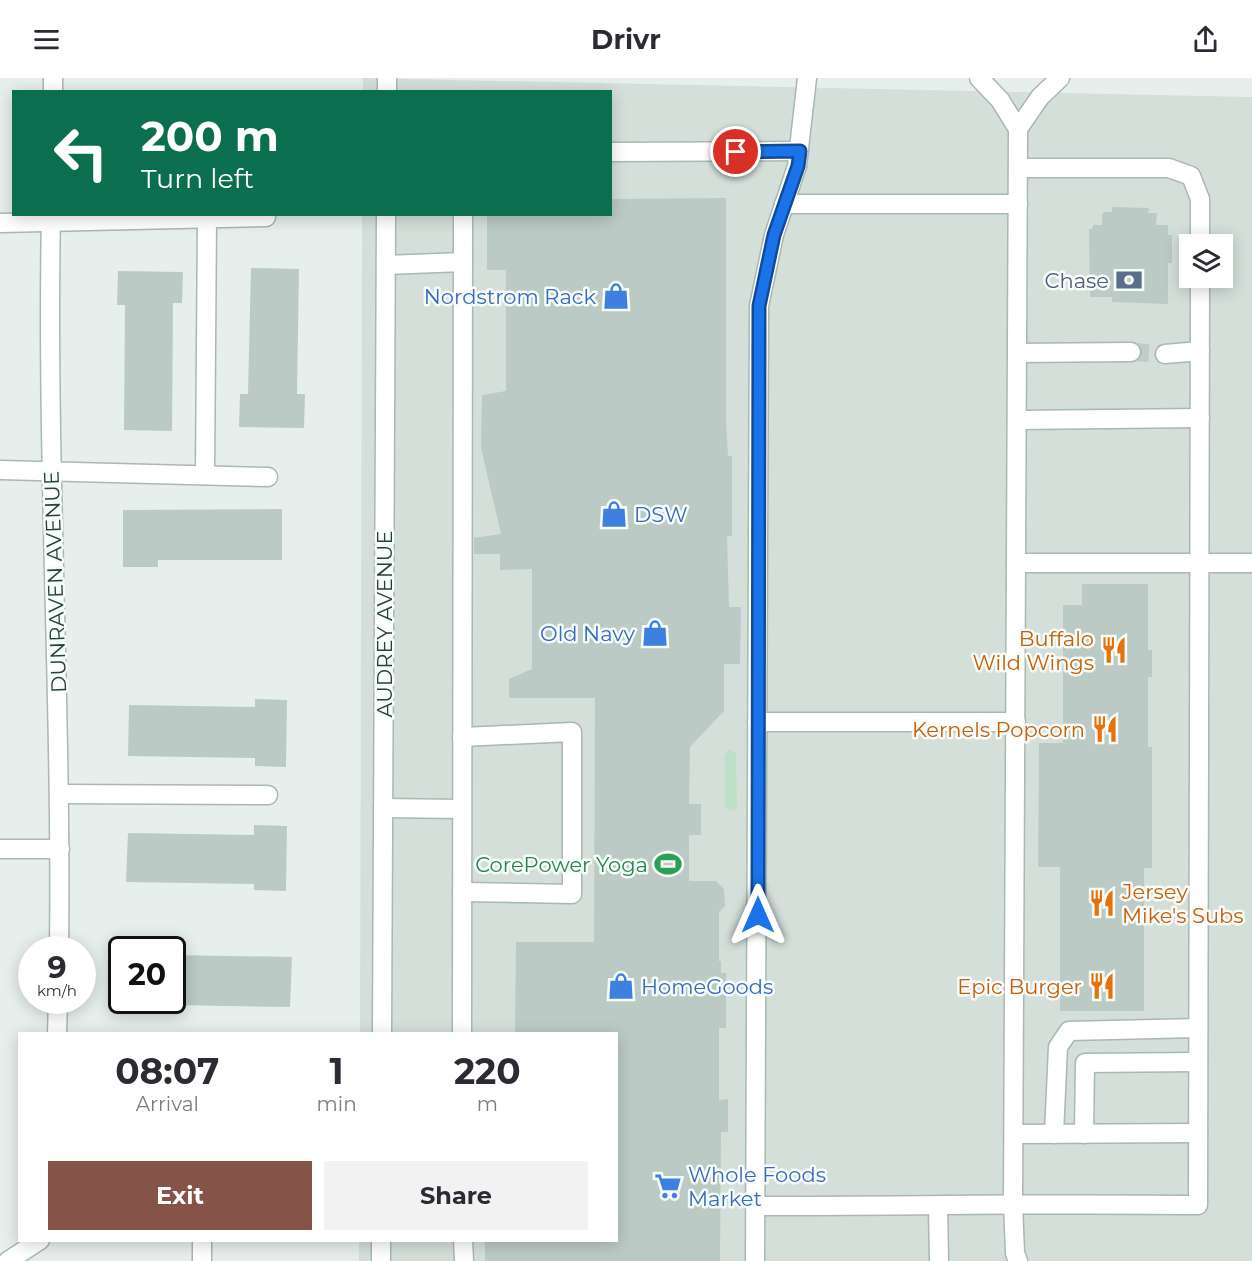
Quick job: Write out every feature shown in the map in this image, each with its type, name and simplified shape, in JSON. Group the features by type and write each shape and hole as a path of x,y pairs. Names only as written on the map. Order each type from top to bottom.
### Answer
{"street":[{"path":"755,1261 759,306 774,235 800,151 807,78"},
{"path":"979,78 1000,100 1018,129 1013,1203 1015,1253 1018,1261"},
{"path":"1018,129 1040,97 1060,78"},
{"path":"612,152 800,151"},
{"path":"1018,168 1169,168 1191,176 1200,199 1200,234"},
{"path":"784,204 1018,204"},
{"name":"AUDREY AVENUE","path":"382,1032 386,216"},
{"path":"462,1032 463,216"},
{"path":"0,223 50,219 266,217"},
{"path":"205,474 207,218"},
{"name":"DUNRAVEN AVENUE","path":"50,219 51,471 60,849 58,936"},
{"path":"386,265 463,262"},
{"path":"756,1206 938,1206 1013,1203 1198,1205 1200,288"},
{"path":"1165,354 1200,351"},
{"path":"1017,353 1131,352"},
{"path":"1017,420 1200,418"},
{"path":"0,470 268,477"},
{"path":"1016,563 1252,563"},
{"path":"757,722 1016,722"},
{"path":"462,737 572,732 572,894 462,892"},
{"path":"59,794 268,795"},
{"path":"383,808 462,808"},
{"path":"0,849 60,849"},
{"path":"57,1032 58,1014"},
{"path":"1054,1134 1058,1047 1069,1031 1198,1028"},
{"path":"1084,1134 1085,1063 1198,1062"},
{"path":"1014,1134 1198,1133"},
{"path":"938,1206 939,1261"},
{"path":"8,1261 37,1242"},
{"path":"202,1242 202,1261"},
{"path":"381,1242 381,1261"},
{"path":"464,1242 464,1261"}],"shaded area":[{"path":"363,78 1252,97 1252,1261 359,1261 359,1242 618,1242 618,1032 360,1032 362,216 612,216 612,90 363,90"}],"green space":[{"path":"729,749 736,754 737,808 733,811 727,810 725,805 725,756"}],"building":[{"path":"726,198 726,422 728,456 732,456 732,536 727,536 729,607 741,607 740,664 724,664 724,711 690,747 689,804 701,804 701,835 689,835 689,881 716,881 724,889 725,906 719,912 719,961 721,961 721,973 726,973 726,1028 719,1028 719,1100 728,1099 728,1132 721,1132 720,1261 485,1261 485,1242 618,1242 618,1032 515,1032 516,942 594,942 595,698 509,698 509,679 532,669 532,569 500,570 500,554 474,554 474,538 501,534 481,448 482,395 506,391 506,270 487,270 487,216 612,216 612,199"},
{"name":"Chase","path":"1112,207 1149,208 1148,213 1157,213 1156,225 1168,225 1168,235 1172,235 1172,263 1168,263 1168,304 1112,302 1112,297 1090,297 1089,229 1092,229 1093,225 1102,225 1102,215 1104,212 1112,212"},
{"path":"251,268 299,269 297,394 305,394 304,428 239,427 240,394 248,394"},
{"path":"118,271 183,272 182,303 173,303 172,431 124,430 125,305 117,305"},
{"path":"282,509 282,560 158,560 158,567 123,567 123,510"},
{"path":"1082,584 1148,584 1148,650 1152,650 1152,677 1148,677 1148,747 1152,747 1152,868 1144,868 1144,1011 1060,1011 1060,867 1038,867 1039,743 1063,743 1063,605 1082,605"},
{"path":"255,699 287,700 286,767 255,766 255,758 128,756 129,705 255,707"},
{"path":"254,825 287,826 286,891 254,890 254,884 126,882 128,833 254,835"},
{"path":"186,955 292,957 290,1007 186,1005"}],"tunnel":[{"path":"1131,352 1165,354"}],"place":[{"name":"Chase","path":"1129,280"},
{"name":"Nordstrom Rack","path":"616,296"},
{"name":"DSW","path":"614,514"},
{"name":"Old Navy","path":"655,633"},
{"name":"Buffalo Wild Wings","path":"1114,650"},
{"name":"Kernels Popcorn","path":"1105,729"},
{"name":"CorePower Yoga","path":"668,864"},
{"name":"Jersey Mike's Subs","path":"1102,903"},
{"name":"HomeGoods","path":"621,986"},
{"name":"Epic Burger","path":"1102,986"},
{"name":"Whole Foods Market","path":"668,1186"}],"route":[{"path":"736,152 800,151 798,166 774,235 759,306 758,915"}]}
